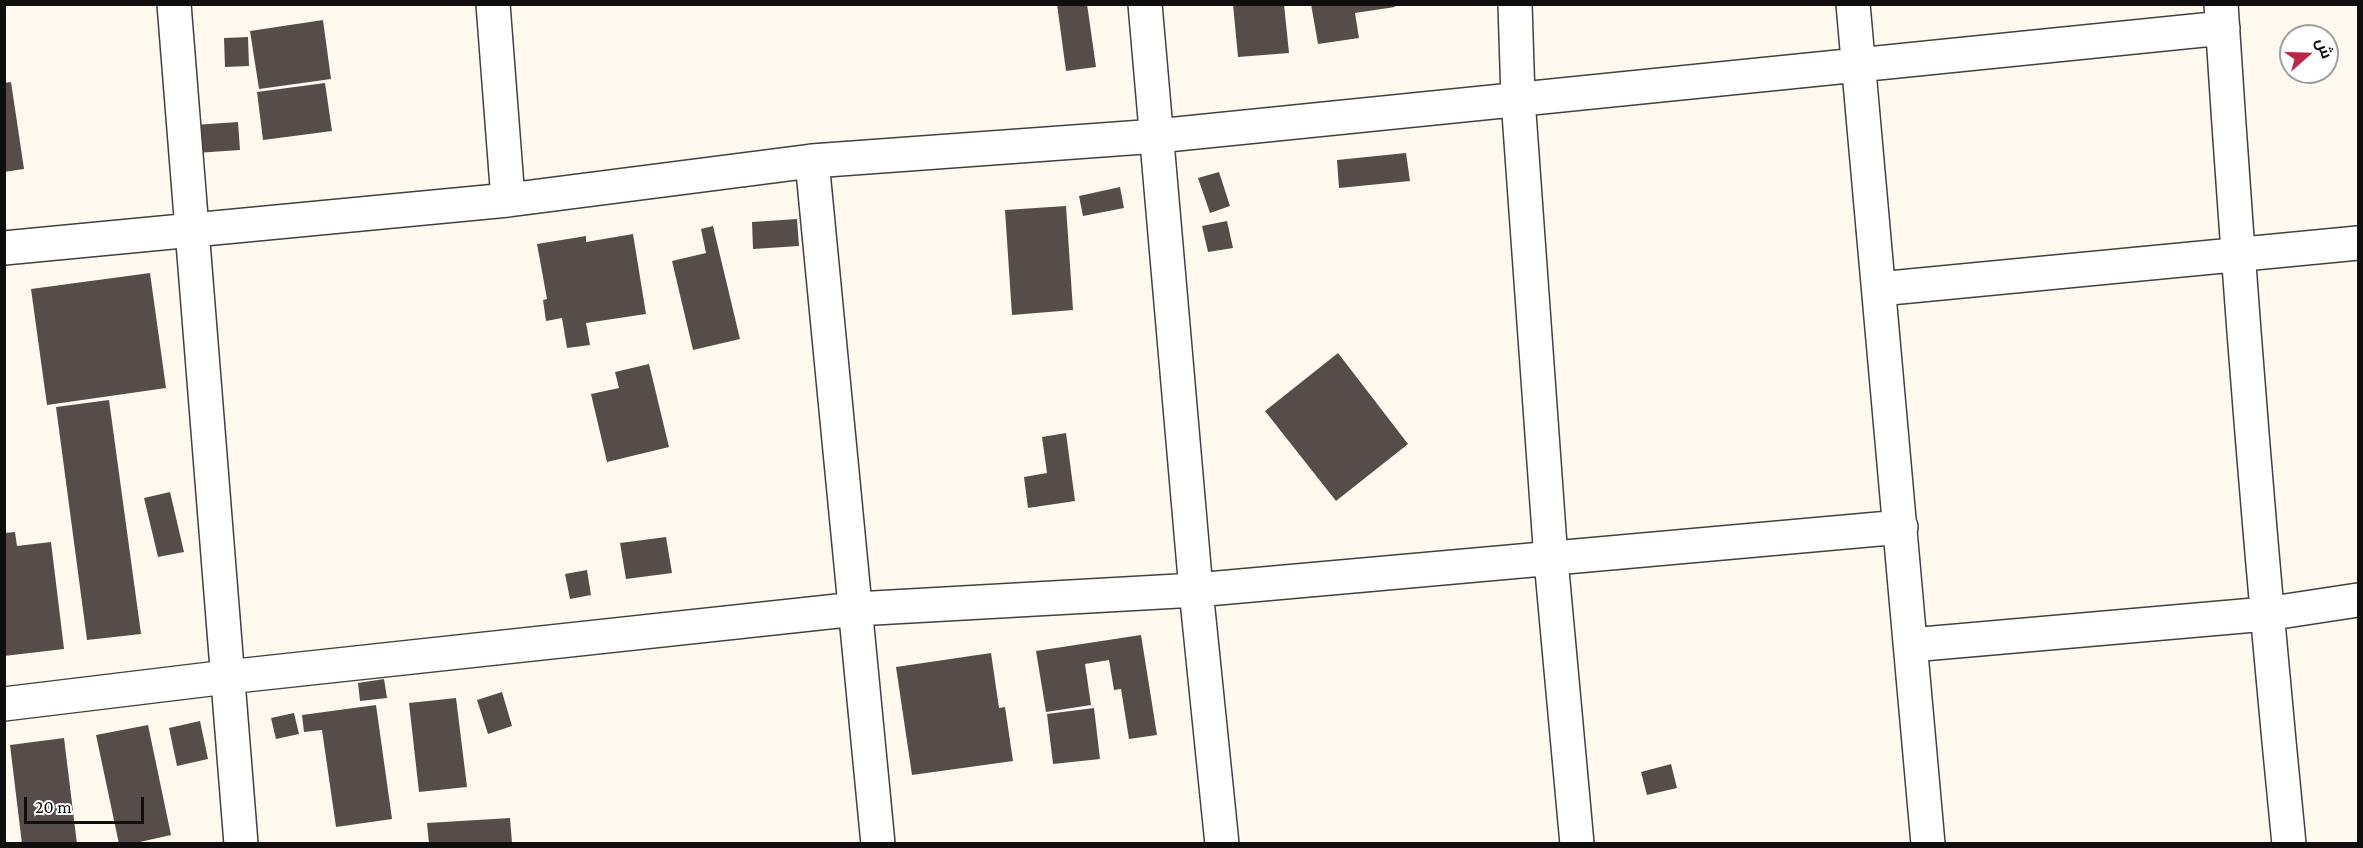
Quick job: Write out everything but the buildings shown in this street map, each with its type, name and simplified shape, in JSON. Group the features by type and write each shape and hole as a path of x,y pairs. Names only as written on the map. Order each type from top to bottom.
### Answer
{"street":[{"path":"174,4 190,230 241,843"},
{"path":"493,4 508,200"},
{"path":"1145,4 1196,590 1222,843"},
{"path":"1515,4 1518,99 1551,560 1577,843"},
{"path":"1853,4 1928,843"},
{"path":"4,248 508,200 812,161 1157,136 1858,65 2222,16 2237,256 2266,614 2289,843"},
{"path":"812,161 878,843"},
{"path":"1879,289 2358,243"},
{"path":"4,704 227,677 856,609 1196,590 1901,527"},
{"path":"1911,645 2266,614 2358,600"}]}
